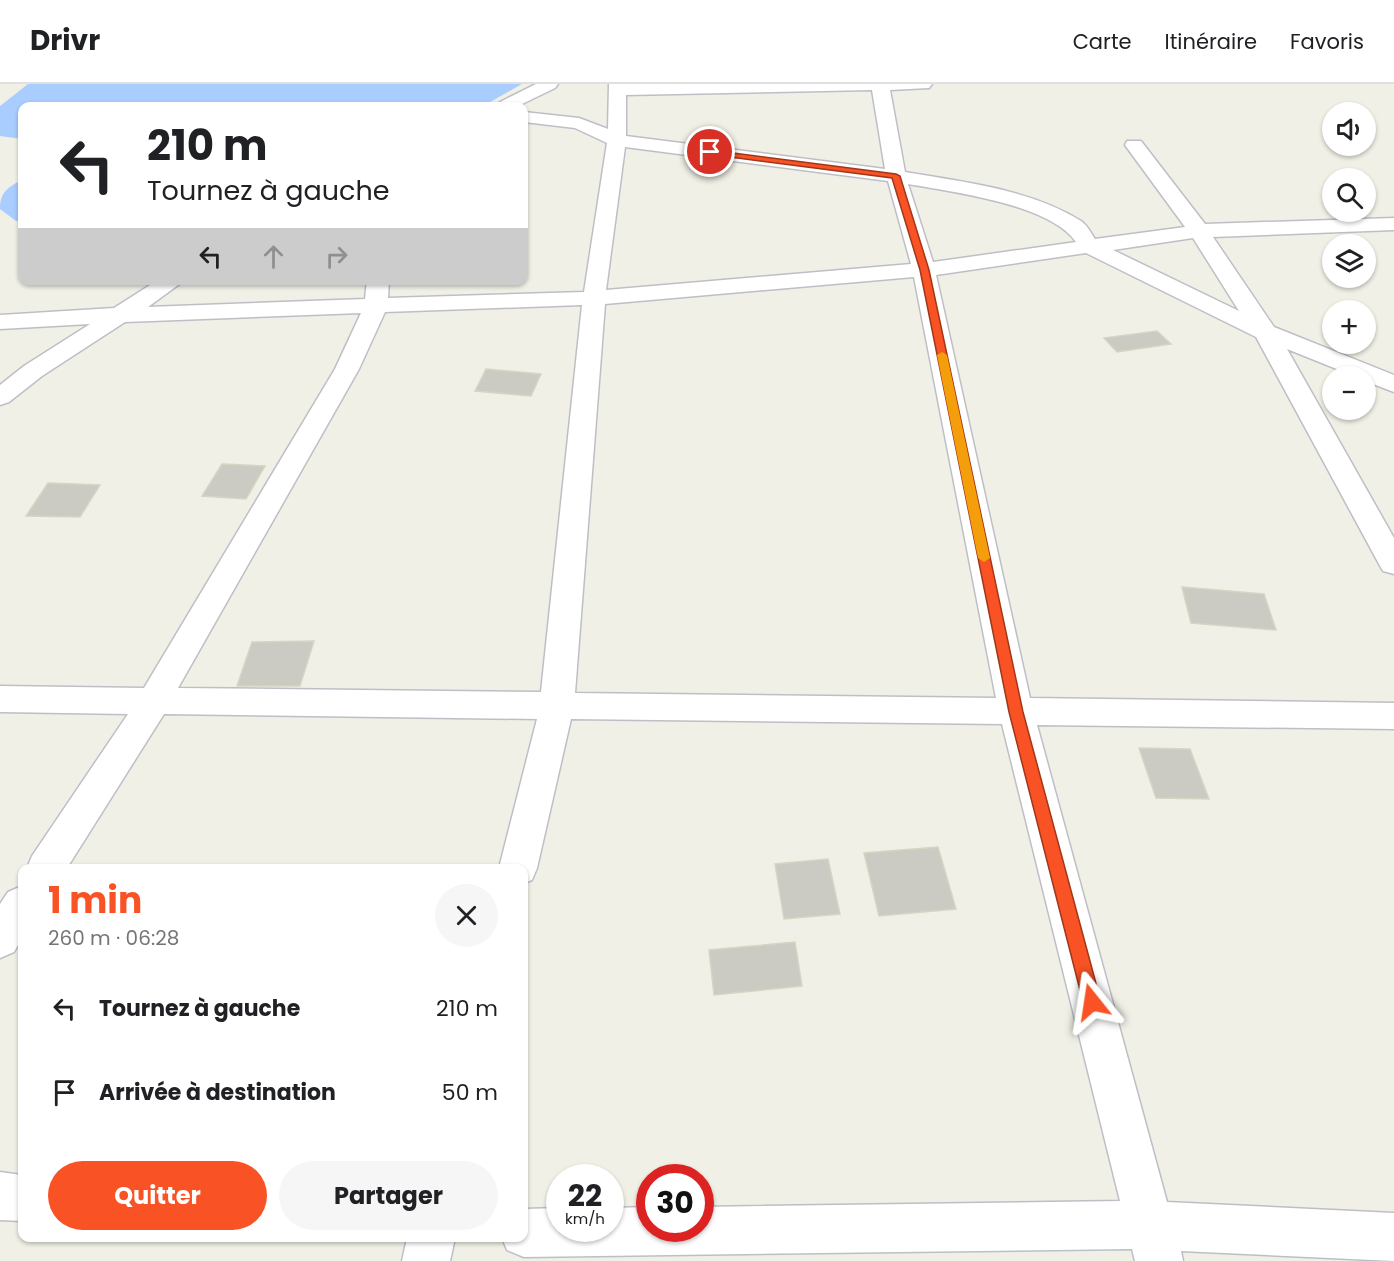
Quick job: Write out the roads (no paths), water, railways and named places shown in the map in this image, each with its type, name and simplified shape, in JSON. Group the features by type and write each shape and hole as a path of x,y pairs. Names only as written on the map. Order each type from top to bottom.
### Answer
{"street":[{"path":"514,102 549,84"},
{"path":"520,864 557,705 594,298 617,140 618,87 923,84"},
{"path":"880,85 896,176 924,270 1016,712 1154,1243"},
{"path":"528,117 579,123 617,140 896,176 967,189 1032,205 1076,227 1090,247 1265,332 1394,384"},
{"path":"1134,145 1199,231 1265,332 1394,564"},
{"path":"0,322 121,315 377,294 594,298 924,270 1199,231 1394,224"},
{"path":"0,397 33,371 166,285"},
{"path":"49,864 154,701 347,369 377,294"},
{"path":"0,699 1394,716"},
{"path":"0,939 18,910"},
{"path":"0,1196 18,1198"},
{"path":"528,1233 1154,1243 1394,1237"},
{"path":"426,1261 430,1242"}],"water":[{"path":"28,84 522,84 490,102 18,102 18,138 0,136 0,106"},
{"path":"18,182 18,221 0,209 3,194"}]}
